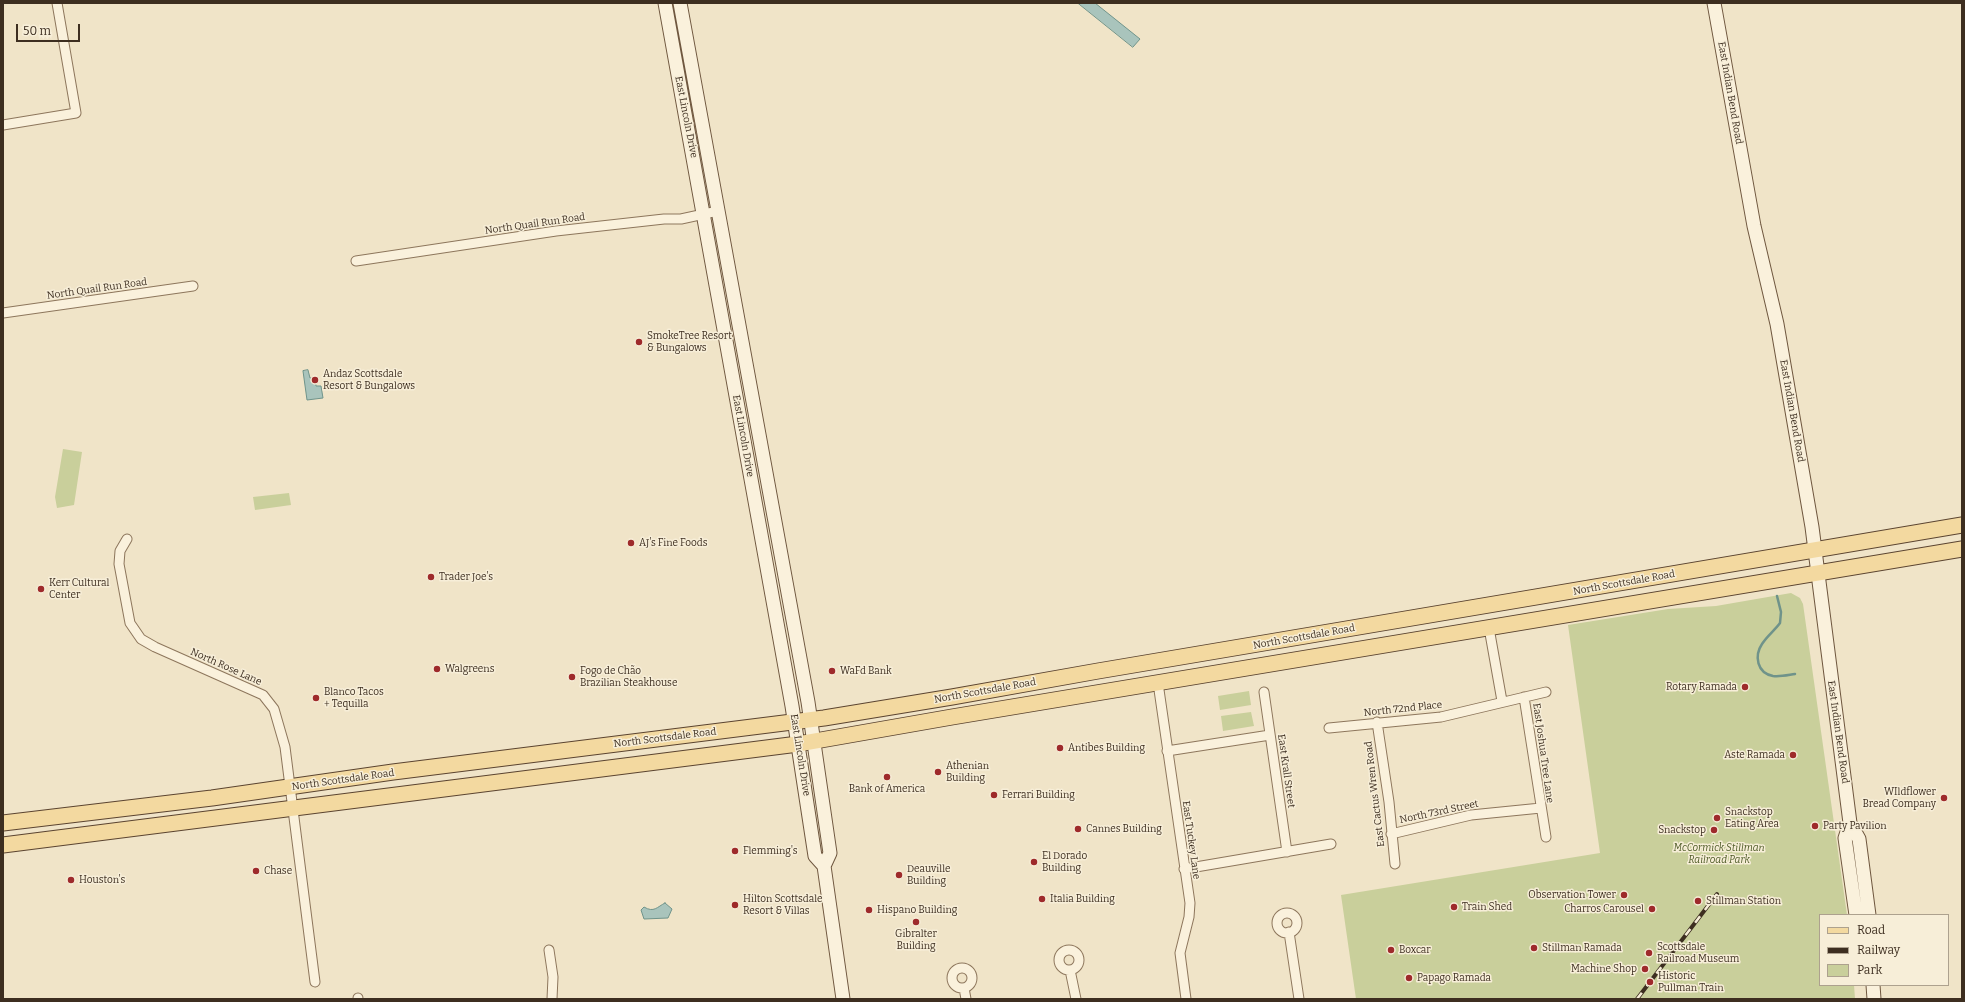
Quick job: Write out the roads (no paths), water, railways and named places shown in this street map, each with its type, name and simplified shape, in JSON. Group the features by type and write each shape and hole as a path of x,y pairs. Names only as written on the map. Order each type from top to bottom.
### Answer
{"main road":[{"name":"East Lincoln Drive","path":"665,3 704,213 798,744 815,856 824,866"},
{"name":"East Lincoln Drive","path":"680,3 814,742 830,853 824,866 843,999"},
{"name":"East Indian Bend Road","path":"1714,3 1754,226 1777,324 1815,549 1850,823 1859,839 1869,914"},
{"name":"North Scottsdale Road","path":"3,823 290,787 392,772 794,722 1010,687 1962,525"},
{"name":"North Scottsdale Road","path":"3,845 814,742 1013,707 1962,549"},
{"path":"1399,620 1424,626 1469,619 1480,622 1489,628 1496,617 1504,612 1554,603 1584,590"},
{"path":"1098,671 1119,676 1142,675 1158,683 1162,675 1171,669 1219,660 1245,647"},
{"path":"1010,687 1013,707"},
{"name":"East Indian Bend Road","path":"1850,823 1845,838 1856,914"}],"street":[{"path":"3,125 76,113 57,3"},
{"name":"North Quail Run Road","path":"356,261 556,231 664,219 681,219 718,211"},
{"name":"North Quail Run Road","path":"3,313 193,286"},
{"name":"North Rose Lane","path":"128,538 120,551 119,564 130,623 134,631 146,643 245,686 266,699 274,709 281,728 290,787 315,982"},
{"path":"1489,628 1502,701"},
{"name":"East Tuckey Lane","path":"1158,683 1190,903 1189,917 1180,952 1186,999"},
{"name":"East Krall Street","path":"1264,692 1287,852"},
{"path":"1524,697 1546,692"},
{"name":"East Joshua Tree Lane","path":"1502,701 1524,697 1540,808 1546,837"},
{"name":"North 72nd Place","path":"1329,728 1377,722 1441,717 1502,701"},
{"name":"East Cactus Wren Road","path":"1377,722 1389,802 1395,864"},
{"path":"1167,751 1270,735"},
{"name":"North 73rd Street","path":"1391,834 1471,815 1540,808"},
{"path":"1184,869 1331,844"},
{"path":"1289,932 1299,999"},
{"path":"549,950 553,977 552,999"},
{"path":"1070,970 1076,999"},
{"path":"964,988 966,999"}],"water":[{"path":"1078,3 1095,3 1140,39 1133,47"},
{"path":"308,370 310,378 315,378 316,386 321,386 323,398 307,400 303,371"},
{"path":"665,903 672,909 668,918 644,919 641,910 644,907 647,909 653,909"}],"waterway":[{"path":"1777,596 1781,612 1780,623 1762,644 1758,654 1758,663 1763,671 1773,676 1795,674"}],"railway":[{"path":"1637,999 1717,894"}],"place":[{"name":"SmokeTree Resort & Bungalows","path":"639,342"},
{"name":"Andaz Scottsdale Resort & Bungalows","path":"315,380"},
{"name":"AJ's Fine Foods","path":"631,543"},
{"name":"Trader Joe's","path":"431,577"},
{"name":"Kerr Cultural Center","path":"41,589"},
{"name":"Walgreens","path":"437,669"},
{"name":"WaFd Bank","path":"832,671"},
{"name":"Fogo de Chão Brazilian Steakhouse","path":"572,677"},
{"name":"Rotary Ramada","path":"1745,687"},
{"name":"Blanco Tacos + Tequilla","path":"316,698"},
{"name":"Antibes Building","path":"1060,748"},
{"name":"Aste Ramada","path":"1793,755"},
{"name":"Athenian Building","path":"938,772"},
{"name":"Bank of America","path":"887,777"},
{"name":"Ferrari Building","path":"994,795"},
{"name":"WIldflower Bread Company","path":"1944,798"},
{"name":"Snackstop Eating Area","path":"1717,818"},
{"name":"Party Pavilion","path":"1815,826"},
{"name":"Cannes Building","path":"1078,829"},
{"name":"Snackstop","path":"1714,830"},
{"name":"Flemming's","path":"735,851"},
{"name":"El Dorado Building","path":"1034,862"},
{"name":"Chase","path":"256,871"},
{"name":"Deauville Building","path":"899,875"},
{"name":"Houston's","path":"71,880"},
{"name":"Observation Tower","path":"1624,895"},
{"name":"Italia Building","path":"1042,899"},
{"name":"Stillman Station","path":"1698,901"},
{"name":"Hilton Scottsdale Resort & Villas","path":"735,905"},
{"name":"Train Shed","path":"1454,907"},
{"name":"Charros Carousel","path":"1652,909"},
{"name":"Hispano Building","path":"869,910"},
{"name":"Gibralter Building","path":"916,922"},
{"name":"Stillman Ramada","path":"1534,948"},
{"name":"Boxcar","path":"1391,950"},
{"name":"Scottsdale Railroad Museum","path":"1649,953"},
{"name":"Machine Shop","path":"1645,969"},
{"name":"Papago Ramada","path":"1409,978"},
{"name":"Historic Pullman Train","path":"1650,982"}],"park label":[{"name":"McCormick Stillman Railroad Park","path":"1719,854"}]}
